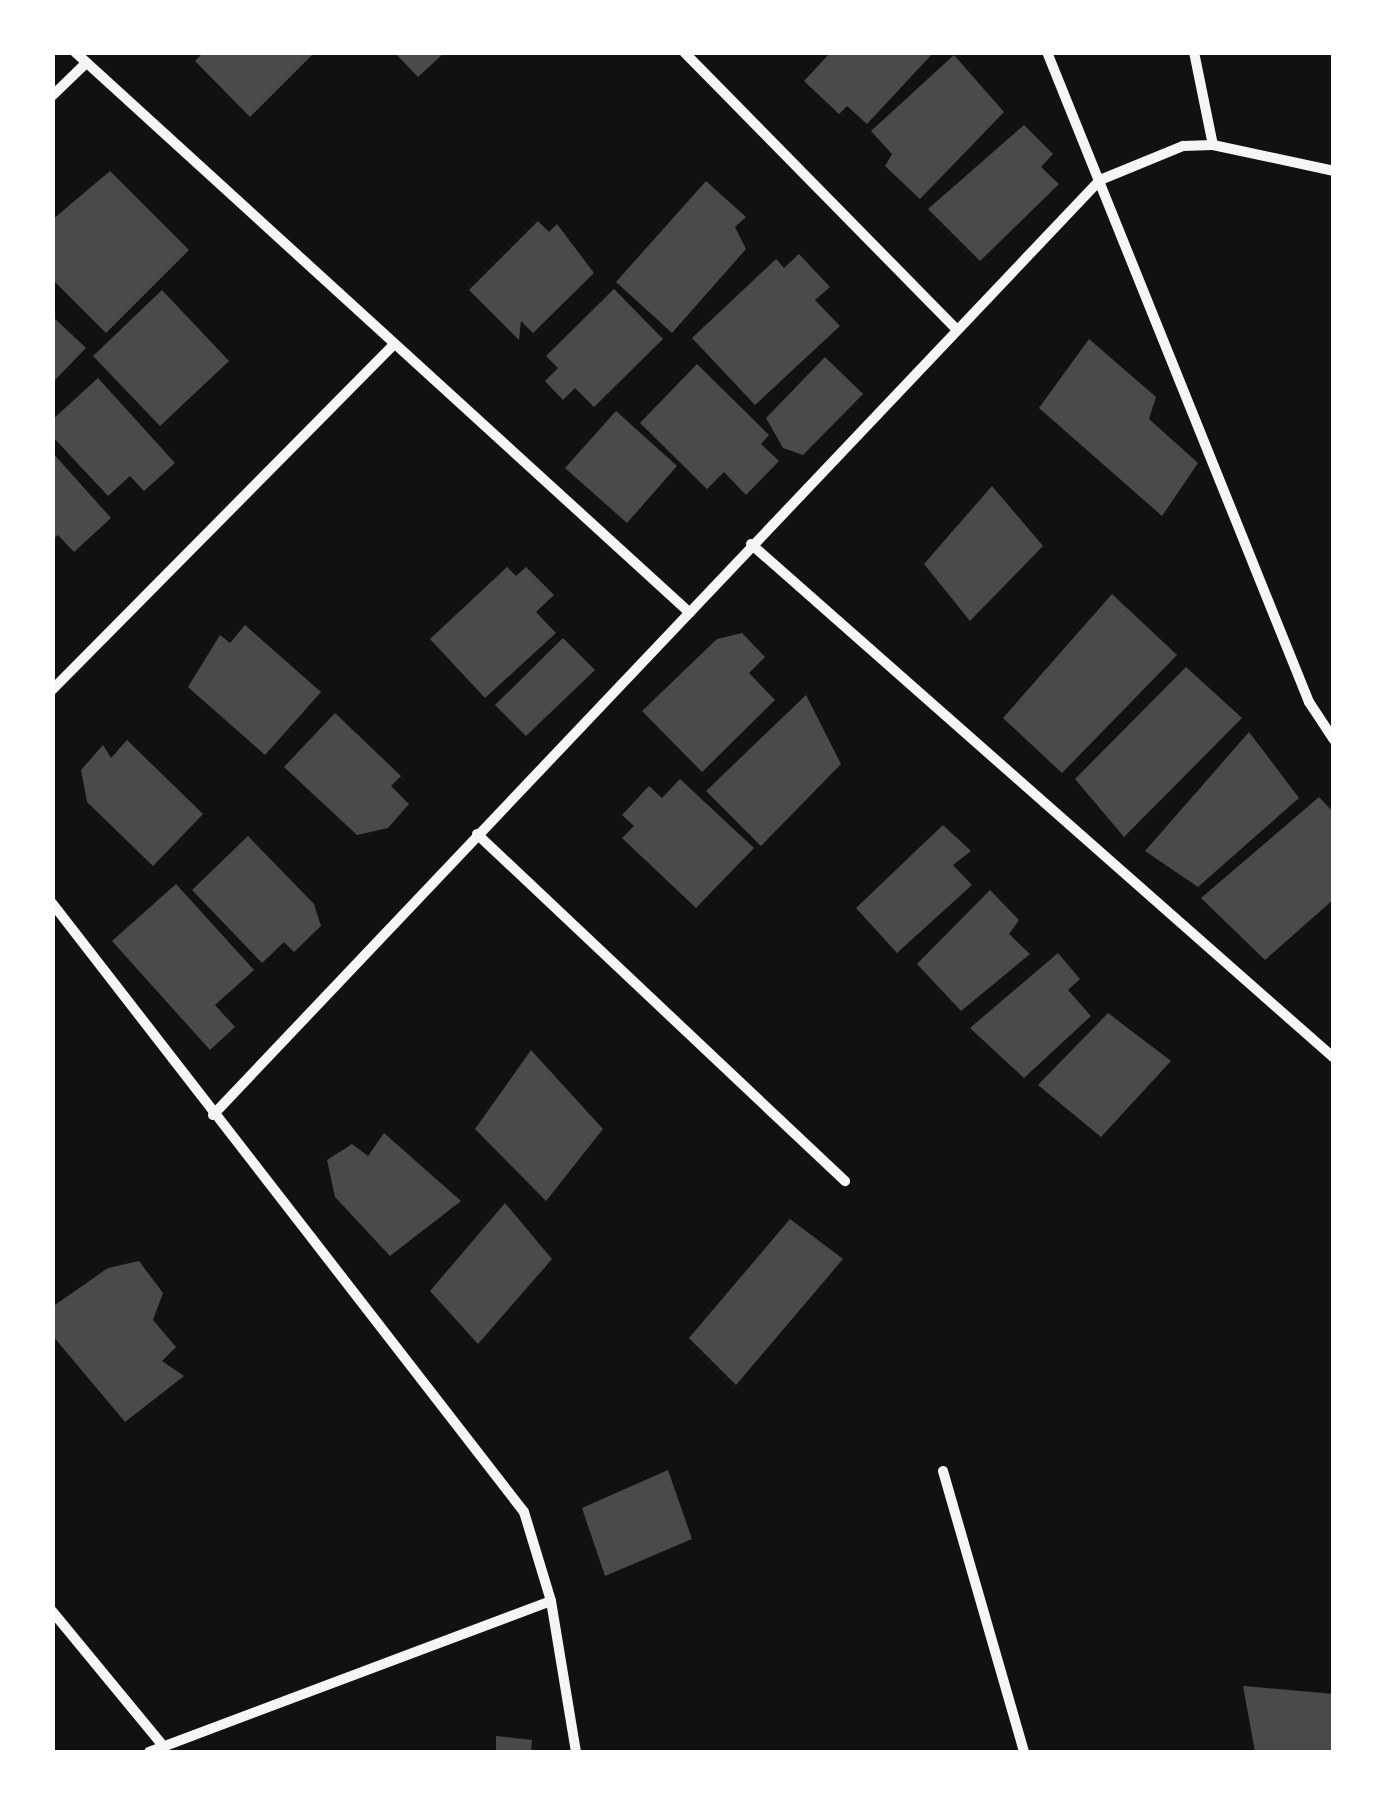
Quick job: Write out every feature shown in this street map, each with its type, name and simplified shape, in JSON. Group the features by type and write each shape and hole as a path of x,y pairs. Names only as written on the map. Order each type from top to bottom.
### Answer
{"street":[{"path":"75,52 690,613"},
{"path":"684,52 956,329"},
{"path":"1047,52 1309,702 1334,740"},
{"path":"1194,52 1213,145"},
{"path":"52,96 86,63"},
{"path":"213,1115 1100,180 1182,146 1213,145 1334,171"},
{"path":"52,690 394,344"},
{"path":"751,544 1334,1058"},
{"path":"477,834 845,1181"},
{"path":"52,903 524,1512 551,1601 576,1752"},
{"path":"943,1471 1024,1752"},
{"path":"149,1752 161,1743 551,1601"},
{"path":"52,1611 161,1743"}],"building":[{"path":"204,52 315,52 250,117 195,61"},
{"path":"394,52 445,52 418,77"},
{"path":"831,52 934,52 867,124 847,106 839,114 804,81"},
{"path":"954,55 1004,112 920,199 885,166 892,154 871,131"},
{"path":"1024,125 1053,154 1041,167 1059,184 980,261 928,209"},
{"path":"110,171 189,250 106,333 52,279 52,220"},
{"path":"706,181 746,217 735,227 746,249 672,333 616,282"},
{"path":"538,221 549,232 557,224 594,273 533,333 521,321 519,340 469,290"},
{"path":"799,254 830,287 815,300 840,326 755,405 692,338 776,259 784,268"},
{"path":"614,289 663,339 594,407 575,388 563,400 545,381 558,368 546,356"},
{"path":"162,290 229,361 160,426 93,356"},
{"path":"52,316 86,348 52,383"},
{"path":"1089,339 1156,397 1149,419 1198,463 1162,516 1039,408"},
{"path":"825,357 863,394 803,455 783,448 766,418"},
{"path":"697,364 769,435 761,444 779,461 746,495 724,472 707,489 640,423"},
{"path":"98,378 175,463 144,491 130,476 108,496 52,436 52,420"},
{"path":"616,411 677,466 627,523 565,468"},
{"path":"52,452 111,518 74,552 58,535 52,540"},
{"path":"992,486 1043,546 970,621 924,564"},
{"path":"507,567 516,576 526,567 554,595 536,612 556,633 485,698 430,639"},
{"path":"1112,594 1177,655 1062,773 1003,718"},
{"path":"245,625 321,692 265,755 188,687 220,635 230,643"},
{"path":"742,633 765,657 749,673 775,700 702,772 642,711 717,639"},
{"path":"563,638 595,670 526,736 495,705"},
{"path":"1186,667 1242,718 1124,837 1075,779"},
{"path":"806,695 841,764 761,846 706,791"},
{"path":"335,713 401,776 391,786 409,804 388,828 357,835 284,767"},
{"path":"1249,732 1299,798 1198,887 1145,851"},
{"path":"127,740 203,814 153,866 87,802 81,770 103,745 111,758"},
{"path":"680,779 754,848 696,908 622,838 634,826 622,815 649,786 662,798"},
{"path":"1319,797 1334,813 1334,899 1265,960 1201,898"},
{"path":"943,825 971,851 953,865 972,885 897,953 856,908"},
{"path":"248,836 314,904 321,926 294,952 284,942 262,963 192,890"},
{"path":"176,884 254,970 215,1005 235,1027 210,1050 112,941"},
{"path":"990,890 1019,920 1009,934 1030,954 961,1011 917,964"},
{"path":"1058,953 1080,979 1068,990 1091,1016 1024,1078 970,1028"},
{"path":"1108,1013 1171,1061 1101,1137 1038,1085"},
{"path":"531,1050 603,1129 546,1201 475,1129"},
{"path":"384,1133 461,1201 390,1256 335,1197 327,1160 352,1144 368,1156"},
{"path":"505,1203 552,1259 478,1344 430,1291"},
{"path":"790,1219 843,1259 736,1385 689,1338"},
{"path":"139,1261 163,1293 153,1320 176,1347 162,1361 184,1376 125,1422 52,1335 52,1307 108,1268"},
{"path":"668,1470 692,1539 605,1576 582,1508"},
{"path":"1243,1686 1334,1694 1334,1752 1255,1752"},
{"path":"496,1736 532,1740 531,1752 496,1752"}]}
